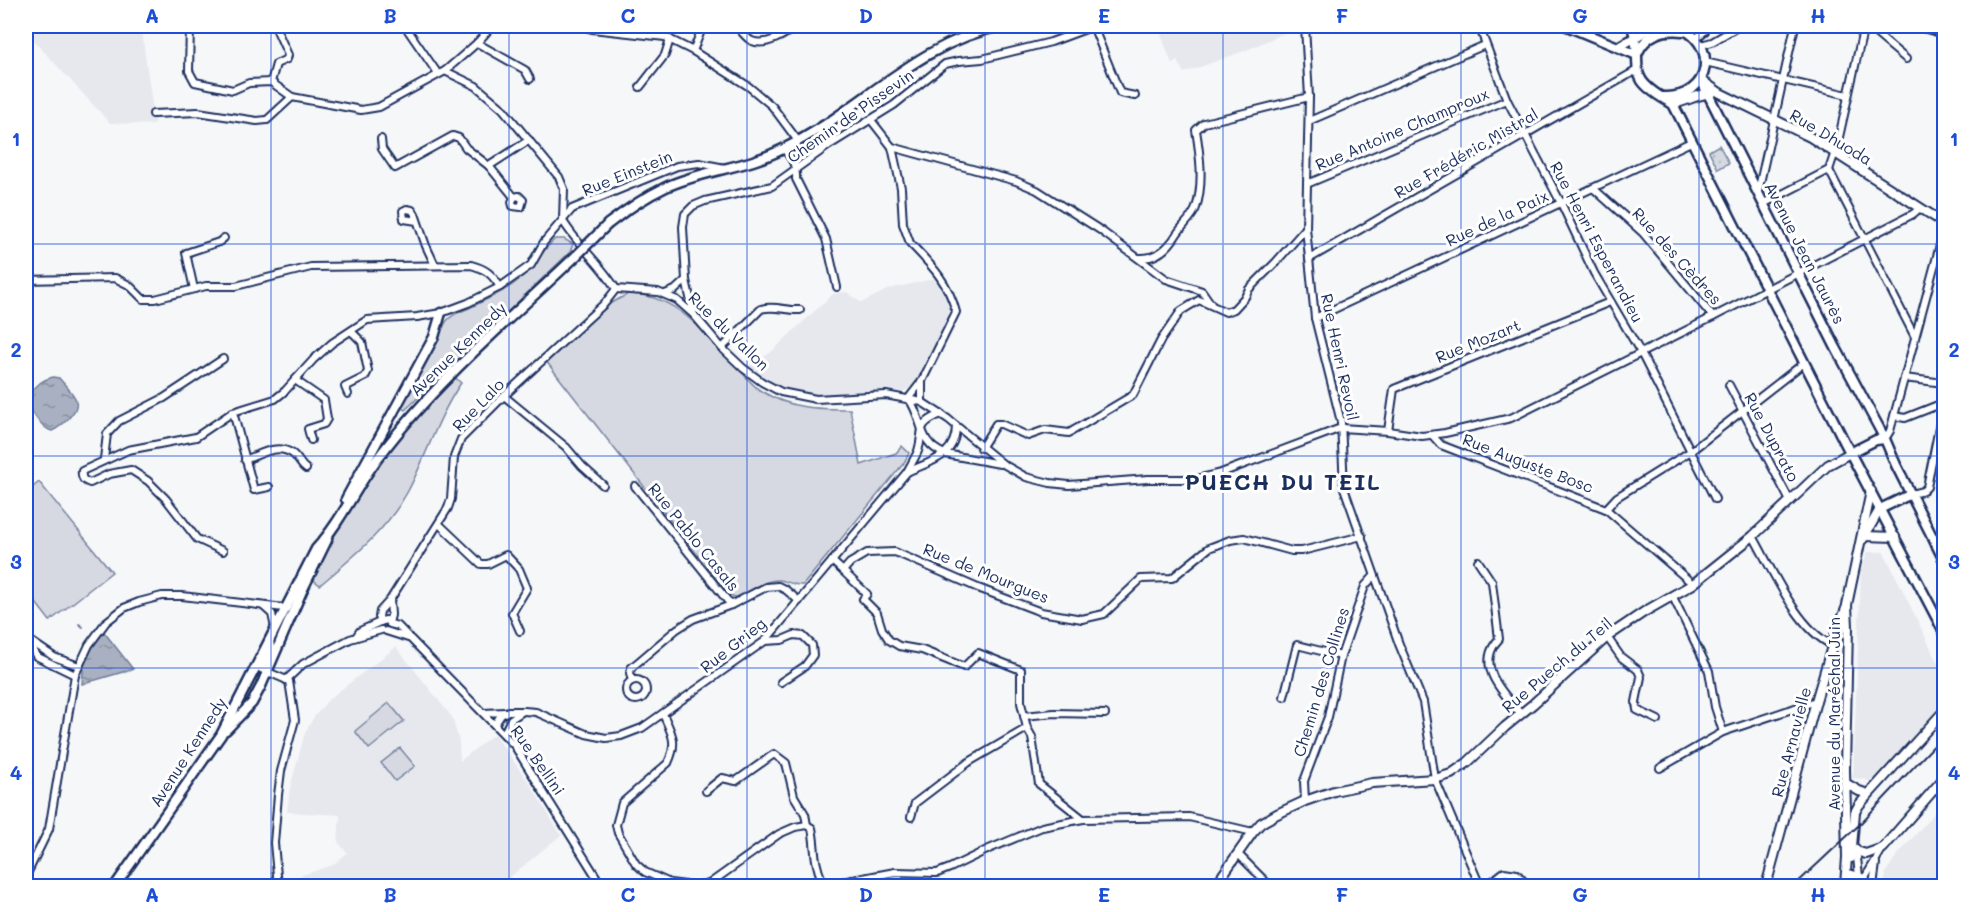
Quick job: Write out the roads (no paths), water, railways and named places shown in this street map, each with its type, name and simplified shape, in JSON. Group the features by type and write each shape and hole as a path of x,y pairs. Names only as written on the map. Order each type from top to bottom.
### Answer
{"main road":[{"name":"Avenue Kennedy","path":"115,886 221,735 316,549 328,536 380,455 434,391 608,224 633,206 666,187 784,149 931,51 966,34 1001,26"},
{"path":"1567,26 1620,46 1637,55"},
{"path":"1632,26 1637,70 1644,86 1673,104 1850,453 1944,632"},
{"path":"1620,46 1653,27 1662,26"},
{"path":"1659,97 1676,97 1692,90 1701,80 1705,62 1698,42 1686,31 1674,26"},
{"path":"1637,55 1644,42 1653,34 1663,31 1686,31"},
{"name":"Avenue Jean Jaurès","path":"1701,80 1798,273 1888,435 1911,494 1944,560"},
{"path":"341,513 350,489 366,465 434,337 441,313"},
{"path":"1850,453 1888,435"},
{"path":"1880,509 1911,494"},
{"path":"221,735 252,703 268,672 302,591 327,544 328,536"}],"street":[{"path":"190,26 189,71 195,82 233,90 249,83 271,82 292,97 361,110 394,100 445,71 477,43 492,26"},
{"path":"271,82 276,64 287,59 288,55 275,26"},
{"path":"405,26 438,74"},
{"path":"581,26 665,37 693,51 748,86 772,106 798,141"},
{"path":"693,51 704,26"},
{"path":"735,26 753,42 761,43 772,40 796,26"},
{"path":"1094,26 1120,93 1135,96"},
{"name":"Chemin de Pissevin","path":"694,315 686,280 683,227 685,214 693,206 705,201 772,186 828,146 894,105 945,64 982,59 1051,42 1094,26"},
{"name":"Rue Henri Revoil","path":"1305,26 1309,98 1306,228 1315,318 1341,428 1344,488 1399,644 1424,702 1435,779 1480,886"},
{"name":"Rue Henri Esperandieu","path":"1479,26 1507,100 1561,203 1594,273 1641,353 1715,499"},
{"path":"1698,42 1706,26"},
{"path":"1698,42 1712,42 1739,26"},
{"path":"1758,192 1795,26"},
{"path":"1906,59 1866,26 1829,170 1916,337"},
{"path":"1916,26 1944,34"},
{"path":"640,87 665,55 670,39"},
{"path":"477,43 525,70 530,79"},
{"path":"1309,121 1485,45"},
{"path":"1705,62 1848,95"},
{"name":"Rue Frédéric Mistral","path":"1309,260 1637,70"},
{"path":"445,71 476,86 503,108 559,177 564,189 563,221 607,274 616,289"},
{"name":"Rue Dhuoda","path":"1701,80 1720,93 1810,137 1944,223"},
{"path":"1673,104 1709,93 1720,93"},
{"path":"153,114 198,112 257,121 267,120 292,97"},
{"path":"1140,258 1147,258 1170,246 1182,225 1196,210 1200,171 1196,130 1204,123 1309,98"},
{"name":"Rue Antoine Champroux","path":"1307,184 1507,100"},
{"path":"870,120 891,147 901,188 903,224 910,243 942,277 956,312 922,381 908,399 915,408 924,438 930,446 945,454 955,442 956,426"},
{"path":"381,140 382,149 395,168 455,136 465,148 489,166 514,197"},
{"path":"489,166 529,140"},
{"name":"Rue de la Paix","path":"1315,318 1691,142"},
{"path":"891,147 1026,185 1077,215 1140,258 1166,279 1202,291 1210,304"},
{"path":"784,149 792,158 796,169 795,179 826,239 837,287"},
{"name":"Rue Einstein","path":"223,551 197,539 166,499 148,481 131,470 109,474 90,483 84,481 81,476 82,471 128,450 196,437 233,412 275,399 314,360 368,320 441,313 468,303 500,286 531,264 544,242 572,209 677,166 699,163 729,168"},
{"path":"1763,204 1829,170"},
{"name":"Rue des Cèdres","path":"1593,188 1643,233 1713,318"},
{"path":"1432,435 1511,418 1713,318 1913,214 1920,208"},
{"path":"417,221 435,265"},
{"path":"981,448 996,424 1028,436 1045,430 1069,433 1133,395 1161,340 1181,311 1199,300 1226,312 1234,309 1249,289 1306,228"},
{"path":"1888,435 1944,230"},
{"path":"194,290 186,253 219,242 224,238"},
{"path":"26,280 115,278 129,285 143,299 155,299 206,286 236,286 311,267 435,265 471,266 485,269 500,286"},
{"path":"665,294 675,290 686,280"},
{"name":"Rue du Vallon","path":"616,289 665,294 677,300 743,368 781,392 816,399 886,395 922,402 941,414 1003,464 1026,477 1050,483 1069,485 1196,479 1221,473 1341,428"},
{"name":"Rue Lalo","path":"382,627 380,611 390,600 439,524 451,500 454,457 461,439 616,289"},
{"name":"Rue Mozart","path":"1388,431 1394,390 1610,302"},
{"path":"722,348 761,309 770,307 788,311 800,310"},
{"path":"348,394 345,387 365,377 368,371 362,342 351,331"},
{"path":"104,459 107,434 119,421 164,398 223,359"},
{"name":"Rue Auguste Bosc","path":"1341,428 1432,435 1441,445 1606,509 1617,497 1691,451 1804,363"},
{"path":"1905,378 1944,383"},
{"path":"295,380 324,400 327,419 324,424 308,429 311,440"},
{"path":"922,381 922,402"},
{"name":"Rue Duprato","path":"1729,385 1790,501"},
{"path":"504,396 566,447 603,485"},
{"path":"1894,416 1905,418 1944,404 1927,487 1923,491 1911,494"},
{"path":"233,412 254,490 269,487"},
{"path":"921,428 929,419 941,414"},
{"name":"Rue Grieg","path":"484,713 536,712 586,734 606,738 635,732 663,714 765,640 906,472 918,451 921,428"},
{"path":"245,459 277,449 288,451 296,456 302,467 306,469"},
{"name":"Rue Puech du Teil","path":"1253,832 1261,823 1305,801 1371,783 1435,779 1451,774 1467,763 1607,637 1644,612 1693,584 1754,536 1828,465 1850,453"},
{"name":"Rue du Vallon","path":"945,454 1003,464"},
{"name":"Rue Grieg","path":"906,472 945,454"},
{"name":"Rue Pablo Casals","path":"636,486 731,605"},
{"name":"Avenue du Maréchal Juin","path":"1845,886 1847,605 1862,540 1870,491"},
{"path":"1606,509 1693,584"},
{"name":"Avenue du Maréchal Juin","path":"1862,540 1880,509"},
{"path":"439,524 482,564 488,564 506,555 519,569 527,588 512,613 520,631"},
{"name":"Rue de Mourgues","path":"843,571 850,563 867,553 895,552 1041,612 1082,619 1104,614 1141,579 1172,578 1209,548 1237,538 1292,551 1302,551 1362,536"},
{"path":"1754,536 1790,600 1807,624 1819,637 1832,645 1847,647"},
{"path":"1862,540 1895,537"},
{"path":"832,561 867,594 863,599 877,613 882,629 889,640 899,646 922,650 964,667 978,653 1021,670 1021,703 1027,728 1032,737 1039,784 1083,819"},
{"path":"1478,561 1492,582 1499,639 1491,648 1488,658 1497,685 1521,714"},
{"name":"Chemin des Collines","path":"1305,801 1304,781 1328,717 1341,656 1365,586 1374,576"},
{"path":"632,681 631,668 677,629 693,619 731,605 766,587 778,586 799,601"},
{"path":"26,876 49,829 74,674 99,629 124,608 162,596 182,596 284,608"},
{"path":"1673,597 1708,672 1717,716 1723,732"},
{"path":"286,680 303,664 356,637 360,631 390,628 390,600"},
{"name":"Rue Arnavielle","path":"1766,886 1832,645 1847,605"},
{"path":"263,606 272,614 275,628"},
{"name":"Rue Bellini","path":"390,623 398,627 514,745 602,886"},
{"name":"Rue Bellini","path":"382,627 408,638"},
{"path":"765,640 782,640 794,635 803,636 812,645 813,655 805,666 781,682"},
{"path":"27,637 54,657 79,666"},
{"path":"27,637 36,656 74,674"},
{"path":"1607,637 1621,657 1638,670 1641,677 1635,702 1637,710 1658,720"},
{"path":"270,638 271,648 261,669 286,680 291,685 295,720 279,786 274,843 278,886"},
{"path":"1284,697 1297,645 1341,656"},
{"path":"1660,768 1723,732 1816,701"},
{"path":"495,724 501,715 508,711"},
{"path":"504,733 511,719 524,711"},
{"path":"1862,884 1846,873 1851,861 1855,812 1868,794 1944,711"},
{"path":"1024,716 1054,713 1105,714"},
{"path":"663,714 673,737 672,754 668,763 622,803 616,825 618,834 636,864 645,872 670,883 694,886"},
{"path":"911,817 915,803 969,762 1027,728"},
{"path":"706,791 722,778 735,781 774,754 786,763 794,796 805,814 807,825"},
{"path":"1862,884 1883,848 1944,778"},
{"path":"1845,783 1868,794"},
{"path":"700,886 709,884 787,830 807,825 812,828 814,859 818,871 822,880 828,885 895,872 937,873 1042,827 1083,819 1189,818 1253,832 1215,886"},
{"path":"1854,836 1862,884"},
{"path":"1856,851 1870,854 1883,848"},
{"path":"1238,854 1270,886"},
{"path":"1873,886 1877,860"},
{"path":"1486,886 1504,872 1517,874 1528,886"},
{"path":"862,886 863,877"}],"water":[{"path":"53,377 59,378 72,393 76,407 68,419 52,431 45,428 37,419 30,406 30,399 40,383"},
{"path":"104,632 133,669 82,684 87,656"}],"waterway":[{"path":"79,624 83,627"}],"railway":[{"path":"1794,886 1858,826 1944,735"}],"district":[{"name":"PUECH DU TEIL","path":"1283,482"}]}
